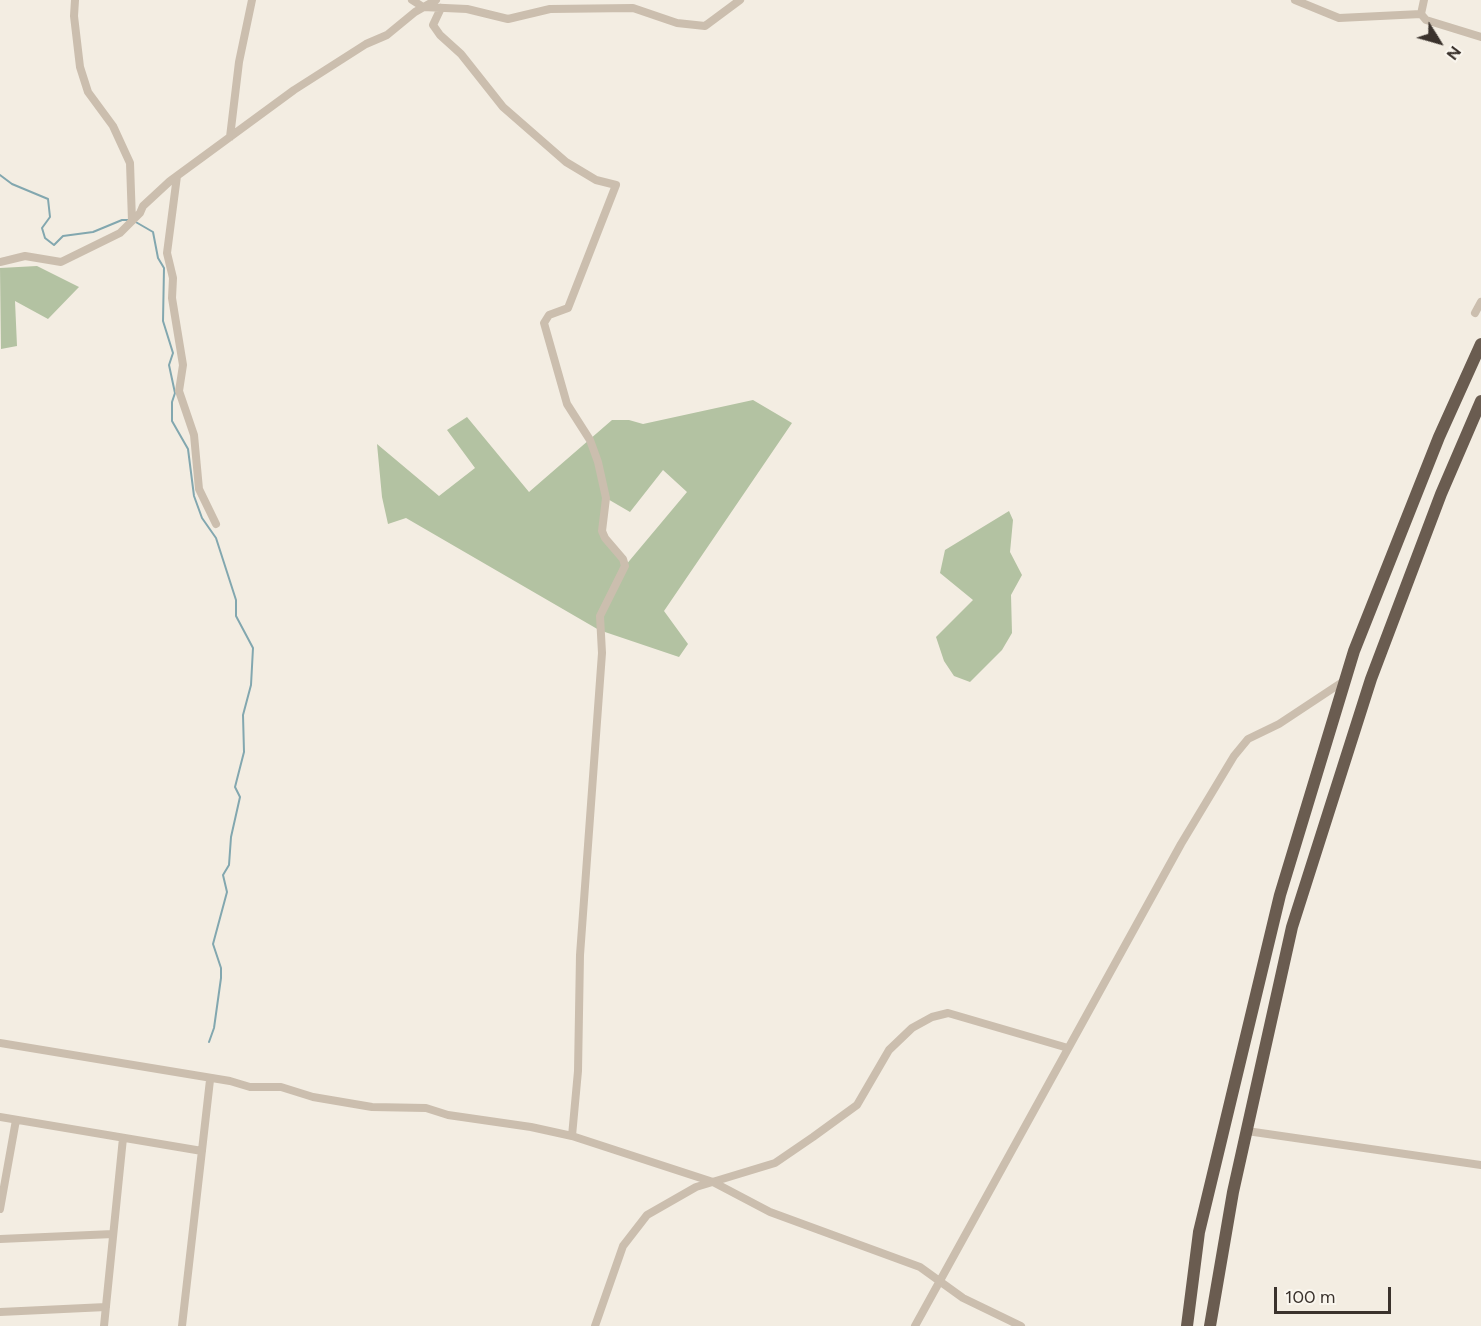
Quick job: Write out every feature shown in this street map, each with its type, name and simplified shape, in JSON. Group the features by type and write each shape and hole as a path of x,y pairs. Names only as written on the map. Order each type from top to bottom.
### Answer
{"highway":[{"path":"1187,1326 1200,1232 1277,906 1354,651 1439,437 1481,344"},
{"path":"1210,1326 1247,1131 1292,927 1371,679 1441,494 1481,401"}],"street":[{"path":"75,0 74,16 80,67 88,92 113,126 130,163 132,220"},
{"path":"230,137 238,62 252,0"},
{"path":"412,0 423,8 467,9 490,17 508,19 550,9 633,8 676,23 705,26 740,0"},
{"path":"0,262 25,256 61,262 120,233 143,206 177,176 294,90 366,44 387,35 436,0"},
{"path":"1295,0 1339,18 1421,14"},
{"path":"1421,14 1424,0"},
{"path":"441,8 433,25 440,35 461,54 503,107 566,162 596,180 616,185 567,308 549,315 543,322 567,404 590,440 598,462 606,498 602,531 605,538 623,559 625,566 600,616 602,653 580,955 578,1071 572,1136"},
{"path":"1421,14 1426,20 1438,25 1481,37"},
{"path":"177,176 167,253 173,278 172,298 183,365 179,391 194,435 199,489 216,524"},
{"path":"1475,313 1481,302"},
{"path":"915,1326 1184,838 1234,756 1248,740 1279,724 1345,680"},
{"path":"595,1326 605,1302 614,1266 623,1246 647,1215 696,1187 775,1163 847,1113 857,1105 889,1050 912,1028 932,1017 948,1013 1068,1048"},
{"path":"0,1043 250,1087 281,1087 313,1097 372,1107 426,1108 448,1115 531,1127 572,1136 713,1182 770,1212 920,1267 939,1282 983,1308 1021,1326"},
{"path":"182,1326 210,1080"},
{"path":"0,1117 202,1151"},
{"path":"0,1209 16,1120"},
{"path":"1247,1131 1481,1165"},
{"path":"104,1326 123,1138"},
{"path":"0,1239 113,1234"},
{"path":"0,1312 106,1307"}],"green space":[{"path":"37,266 79,287 48,319 15,301 17,346 1,349 0,268"},
{"path":"753,400 792,423 664,611 688,644 679,657 599,630 406,518 388,524 382,497 377,444 439,496 475,468 447,430 467,417 529,492 612,420 629,420 643,424","holes":["663,470 687,492 625,566 602,531 606,498 630,512"]},
{"path":"1009,511 1013,520 1010,552 1022,575 1011,595 1012,633 1002,650 970,682 954,676 944,661 936,637 973,600 940,573 945,550"}],"waterway":[{"path":"0,175 12,184 48,199 50,217 42,228 45,238 54,245 63,236 93,232 122,220 128,220"},
{"path":"134,221 153,232 158,258 164,268 163,321 173,353 169,365 175,393 172,402 172,421 188,449 194,496 202,518 216,538 236,600 236,616 253,648 251,685 243,715 244,752 235,787 240,797 231,837 229,865 223,875 227,892 213,944 221,968 221,978 214,1028 209,1042"}]}
